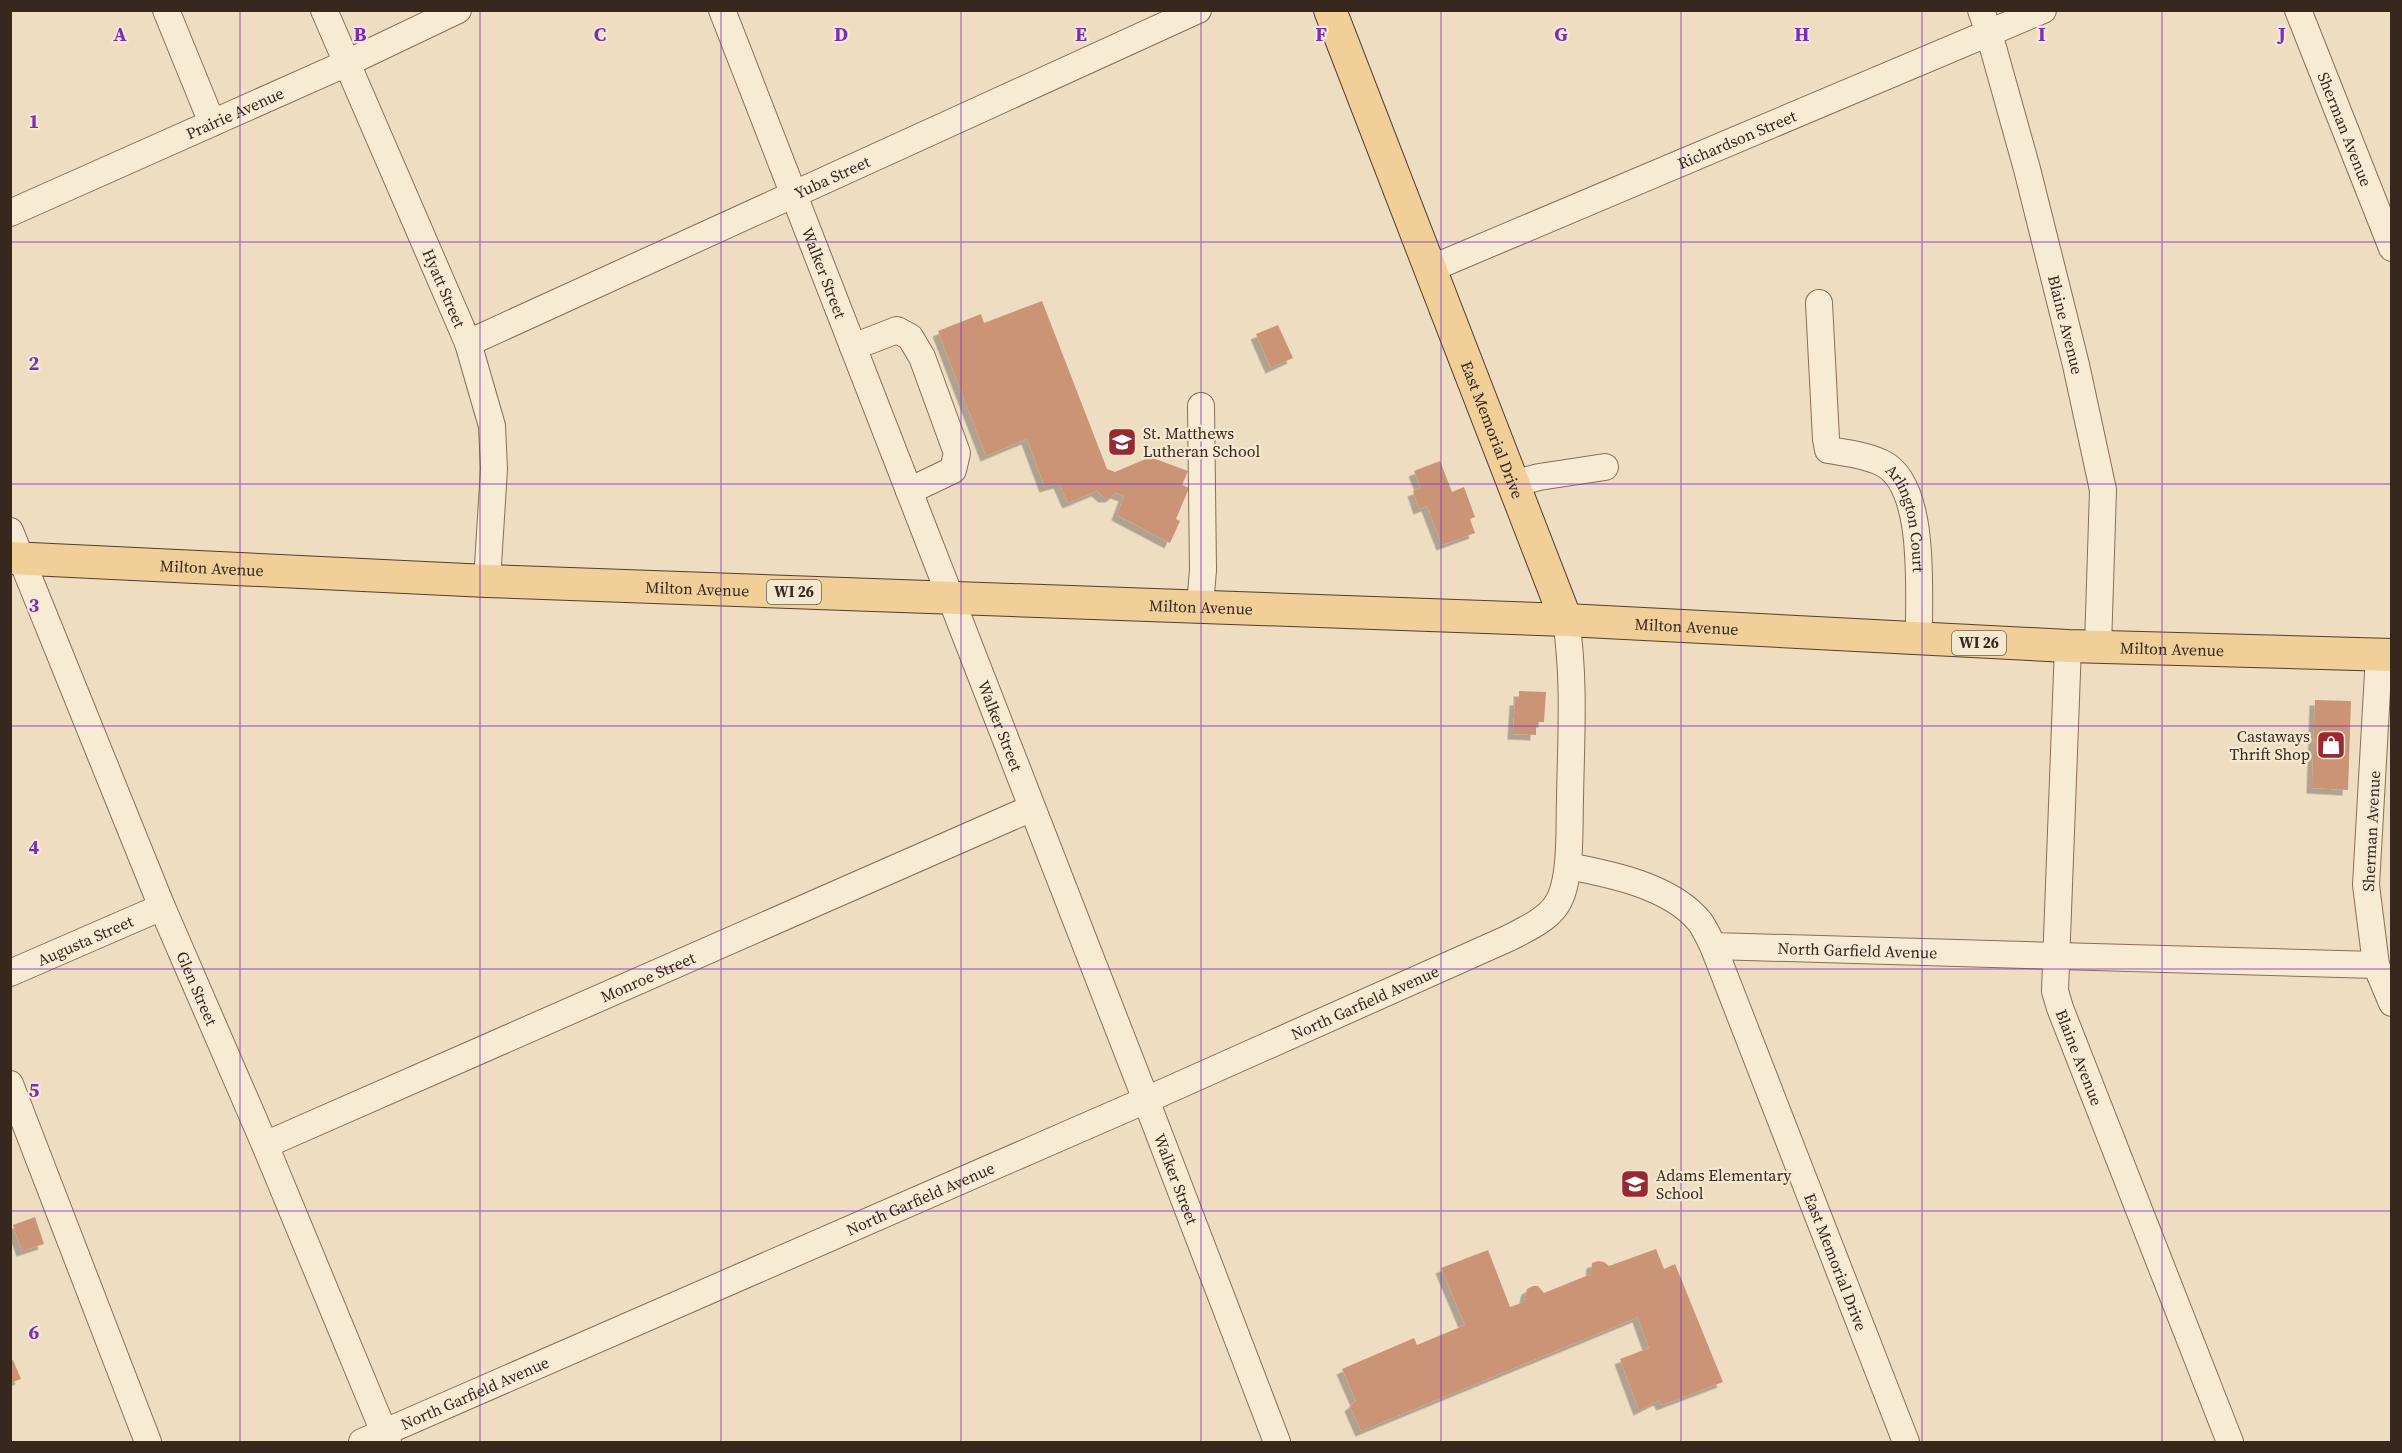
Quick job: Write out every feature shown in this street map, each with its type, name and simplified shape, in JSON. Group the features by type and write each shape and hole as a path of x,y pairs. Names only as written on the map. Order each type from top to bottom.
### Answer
{"main road":[{"name":"East Memorial Drive","path":"1330,10 1566,620"},
{"name":"Milton Avenue","path":"14,549 487,581 1566,620 1919,640 2385,655"}],"street":[{"path":"166,10 212,123"},
{"name":"Hyatt Street","path":"324,10 468,343 492,426 494,469 487,581"},
{"name":"Prairie Avenue","path":"10,213 347,63 458,10"},
{"name":"Walker Street","path":"722,10 1277,1443"},
{"name":"Yuba Street","path":"468,343 1198,10"},
{"name":"Richardson Street","path":"1430,268 1985,22 2043,10"},
{"name":"Sherman Avenue","path":"2298,10 2391,248"},
{"name":"Blaine Avenue","path":"1985,22 2027,170 2103,490 2083,646 2055,954 2055,991 2230,1443"},
{"name":"Arlington Court","path":"1819,303 1828,450 1883,463 1892,470 1907,490 1917,539 1919,640"},
{"path":"853,347 897,330 910,337 921,357 957,453 953,470 909,491"},
{"path":"1200,606 1203,570 1201,406"},
{"path":"1513,484 1539,477 1605,467"},
{"name":"Glen Street","path":"14,549 162,907 265,1145 378,1439"},
{"name":"East Memorial Drive","path":"1566,620 1573,684 1568,866"},
{"name":"Sherman Avenue","path":"2385,655 2366,885 2376,965 2391,1003"},
{"name":"Monroe Street","path":"265,1145 1032,808"},
{"path":"1568,866 1606,873 1662,893 1683,906 1700,922 1713,946"},
{"name":"North Garfield Avenue","path":"378,1439 1509,938 1541,920 1557,905 1568,866"},
{"name":"Augusta Street","path":"10,973 162,907"},
{"name":"East Memorial Drive","path":"1713,946 1906,1443"},
{"name":"North Garfield Avenue","path":"1713,946 2055,954 2376,965"},
{"path":"10,1084 148,1443"}],"building":[{"path":"1042,301 1107,469 1115,472 1150,457 1188,471 1182,485 1189,488 1176,519 1180,521 1170,543 1117,515 1124,496 1116,493 1111,497 1104,497 1097,491 1068,503 1059,483 1045,487 1027,439 986,456 938,331 981,314 984,323"},
{"path":"1278,325 1293,358 1271,368 1256,334"},
{"path":"1440,461 1452,492 1464,487 1475,517 1470,519 1475,533 1442,545 1427,506 1419,509 1413,491 1421,488 1414,471"},
{"path":"1519,691 1546,692 1544,722 1536,722 1536,735 1513,734 1515,700 1519,700"},
{"name":"Castaways Thrift Shop","path":"2315,700 2351,701 2348,790 2312,788"},
{"path":"35,1217 44,1244 22,1251 13,1225"},
{"path":"1656,1249 1664,1269 1675,1264 1723,1382 1662,1405 1659,1400 1639,1410 1620,1359 1649,1348 1638,1317 1361,1431 1350,1406 1356,1401 1342,1369 1414,1338 1417,1345 1465,1325 1441,1268 1488,1250 1510,1307 1524,1302 1527,1289 1533,1286 1538,1286 1544,1293 1591,1274 1592,1263 1604,1262 1609,1266"},
{"path":"13,1360 21,1379 10,1383 10,1361"}],"place":[{"name":"St. Matthews Lutheran School","path":"1122,442"},
{"name":"Castaways Thrift Shop","path":"2331,745"},
{"name":"Adams Elementary School","path":"1635,1184"}]}
